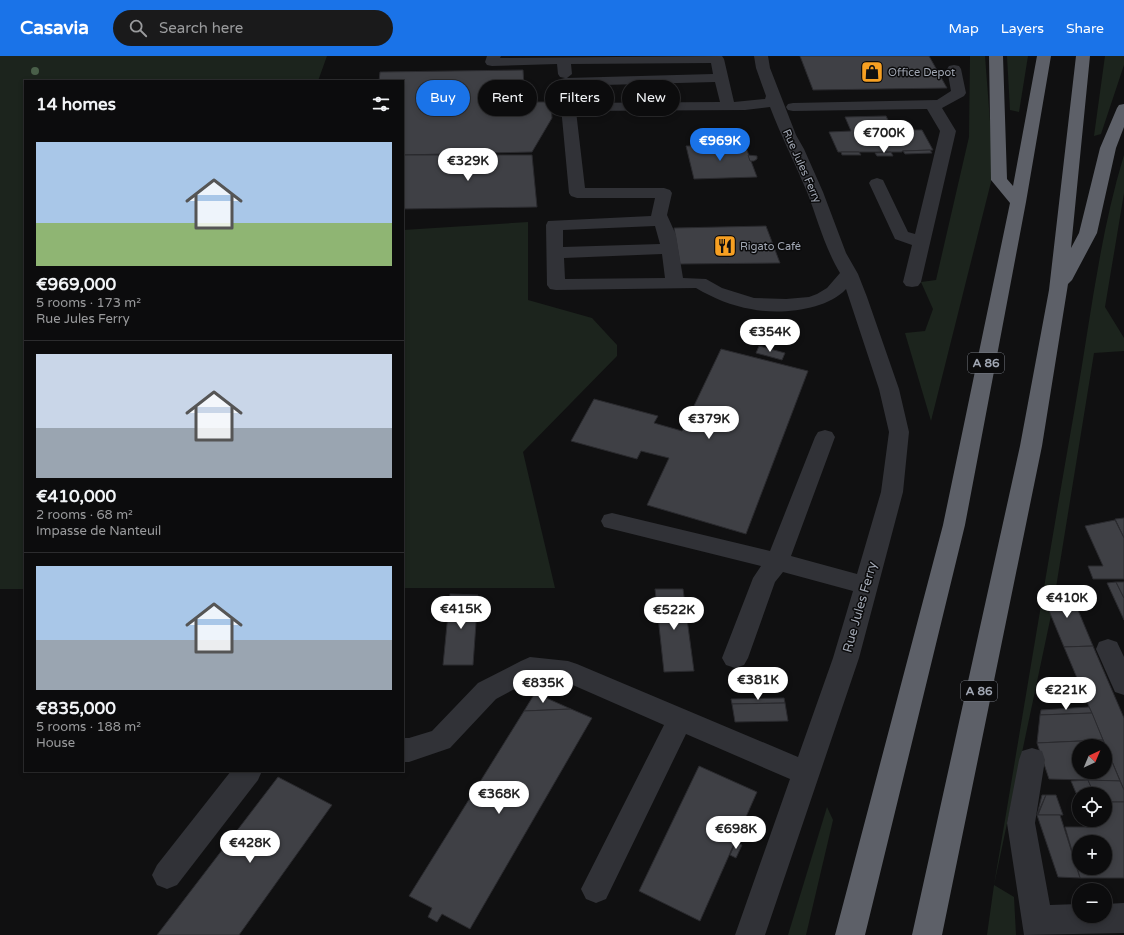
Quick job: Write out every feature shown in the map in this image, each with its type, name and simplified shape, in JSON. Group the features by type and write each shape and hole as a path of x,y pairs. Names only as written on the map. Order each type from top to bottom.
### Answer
{"highway":[{"path":"996,56 999,180 1018,202"},
{"name":"A 86","path":"850,935 954,525 1018,202 1044,56"},
{"name":"A 86","path":"927,935 1031,446 1058,290 1083,56"},
{"path":"1058,290 1088,233 1108,148 1124,108"}],"street":[{"path":"494,56 492,62 717,59 728,106"},
{"name":"Rue Jules Ferry","path":"750,935 846,658 892,492 899,432 889,389 849,274 837,253 814,192 773,98 763,68 762,56"},
{"name":"Rue Jules Ferry","path":"774,56 848,253 849,274"},
{"path":"563,60 566,80"},
{"path":"792,107 940,104 959,93 954,69"},
{"path":"614,81 721,78"},
{"path":"614,107 745,106 771,103 773,98"},
{"path":"912,282 948,131 932,104"},
{"path":"745,106 770,111 781,118"},
{"path":"569,116 576,193 664,193 659,215 667,235 675,283"},
{"path":"877,183 901,235 921,242"},
{"path":"661,221 554,225 556,286 700,283 716,292 752,304 786,305 811,302 823,298 833,292 849,274"},
{"path":"555,253 669,249"},
{"path":"736,658 765,578 777,562 825,437"},
{"path":"612,521 805,568 866,586"},
{"path":"1108,648 1124,684"},
{"path":"404,750 409,750 441,740 487,690 530,668 568,672 805,773"},
{"path":"596,889 680,719"},
{"path":"1032,760 1020,823 1039,928 1124,918"},
{"path":"166,875 247,772"}],"shaded area":[{"path":"0,56 327,56 318,80 24,80 24,589 0,589"},
{"path":"970,56 985,56 992,147 991,182 931,421 905,333 925,331 933,309 921,282 936,280 969,137"},
{"path":"1007,56 1028,56 1019,112 1010,110"},
{"path":"1105,56 1124,56 1124,65 1101,134 1094,136"},
{"path":"1124,155 1124,193 1105,307 1124,338 1124,351 1094,353 1053,606 994,885 1101,249 1115,186"},
{"path":"528,222 528,300 592,318 617,345 617,356 523,452 555,588 404,588 404,230"},
{"path":"827,807 833,820 806,935 788,935"},
{"path":"994,885 1014,897 1016,935 987,935"}],"building":[{"name":"Office Depot","path":"800,56 929,56 947,88 813,90"},
{"path":"523,70 524,80 478,80 478,116 537,116 537,102 545,102 545,116 552,116 552,118 532,152 404,155 404,80 379,80 380,72"},
{"path":"886,116 893,130 922,130 933,150 902,152 838,152 829,132 851,131 845,117"},
{"path":"745,145 757,177 694,179 686,146"},
{"path":"930,150 932,153 905,154 903,151"},
{"path":"841,152 859,152 861,155 842,155"},
{"path":"891,152 893,156 877,156 875,153"},
{"path":"404,155 532,155 537,207 404,209"},
{"path":"748,155 757,156 757,159 750,161"},
{"name":"Rigato Café","path":"766,226 780,263 680,264 674,228"},
{"path":"759,346 785,353 782,360 756,353"},
{"path":"721,349 808,371 746,534 647,505 669,458 641,451 637,459 571,441 594,399 658,416 654,423 682,431"},
{"path":"1124,518 1124,538 1115,519"},
{"path":"1115,520 1124,538 1124,579 1093,579 1088,566 1103,566 1085,526"},
{"path":"1116,582 1124,598 1124,620 1107,583"},
{"path":"1116,582 1124,582 1124,598"},
{"path":"655,589 683,589 694,671 664,672"},
{"path":"1047,591 1070,591 1093,646 1064,647 1045,601"},
{"path":"450,594 478,595 473,665 443,665"},
{"path":"1093,646 1124,718 1124,790 1112,761 1112,739 1103,739 1064,647"},
{"path":"535,693 571,709 524,711"},
{"path":"784,698 785,703 732,704 731,699"},
{"path":"785,703 788,721 735,722 732,704"},
{"path":"1089,707 1092,713 1040,715 1041,710"},
{"path":"571,709 592,718 470,929 442,914 437,922 428,917 432,908 409,896 524,711"},
{"path":"1092,713 1103,739 1072,739 1072,741 1037,743 1040,715"},
{"path":"1072,741 1072,779 1112,779 1112,762 1120,781 1049,779 1037,743"},
{"path":"699,766 757,792 700,921 639,891"},
{"path":"278,777 332,805 239,935 157,935"},
{"path":"1088,780 1091,787 1074,787 1071,781"},
{"path":"1088,780 1120,781 1124,790 1124,802 1112,802 1112,787 1091,787"},
{"path":"1042,795 1046,795 1037,815"},
{"path":"1046,795 1056,795 1063,815 1038,815"},
{"path":"1112,802 1124,802 1124,878 1080,878 1079,875 1112,875 1112,835 1072,835 1072,851 1065,827 1112,827"},
{"path":"1037,815 1060,815 1072,853 1072,875 1079,875 1080,878 1058,877"},
{"path":"736,842 742,845 736,858 730,855"}],"place":[{"name":"Office Depot","path":"872,72"},
{"name":"Rigato Café","path":"725,246"}]}
